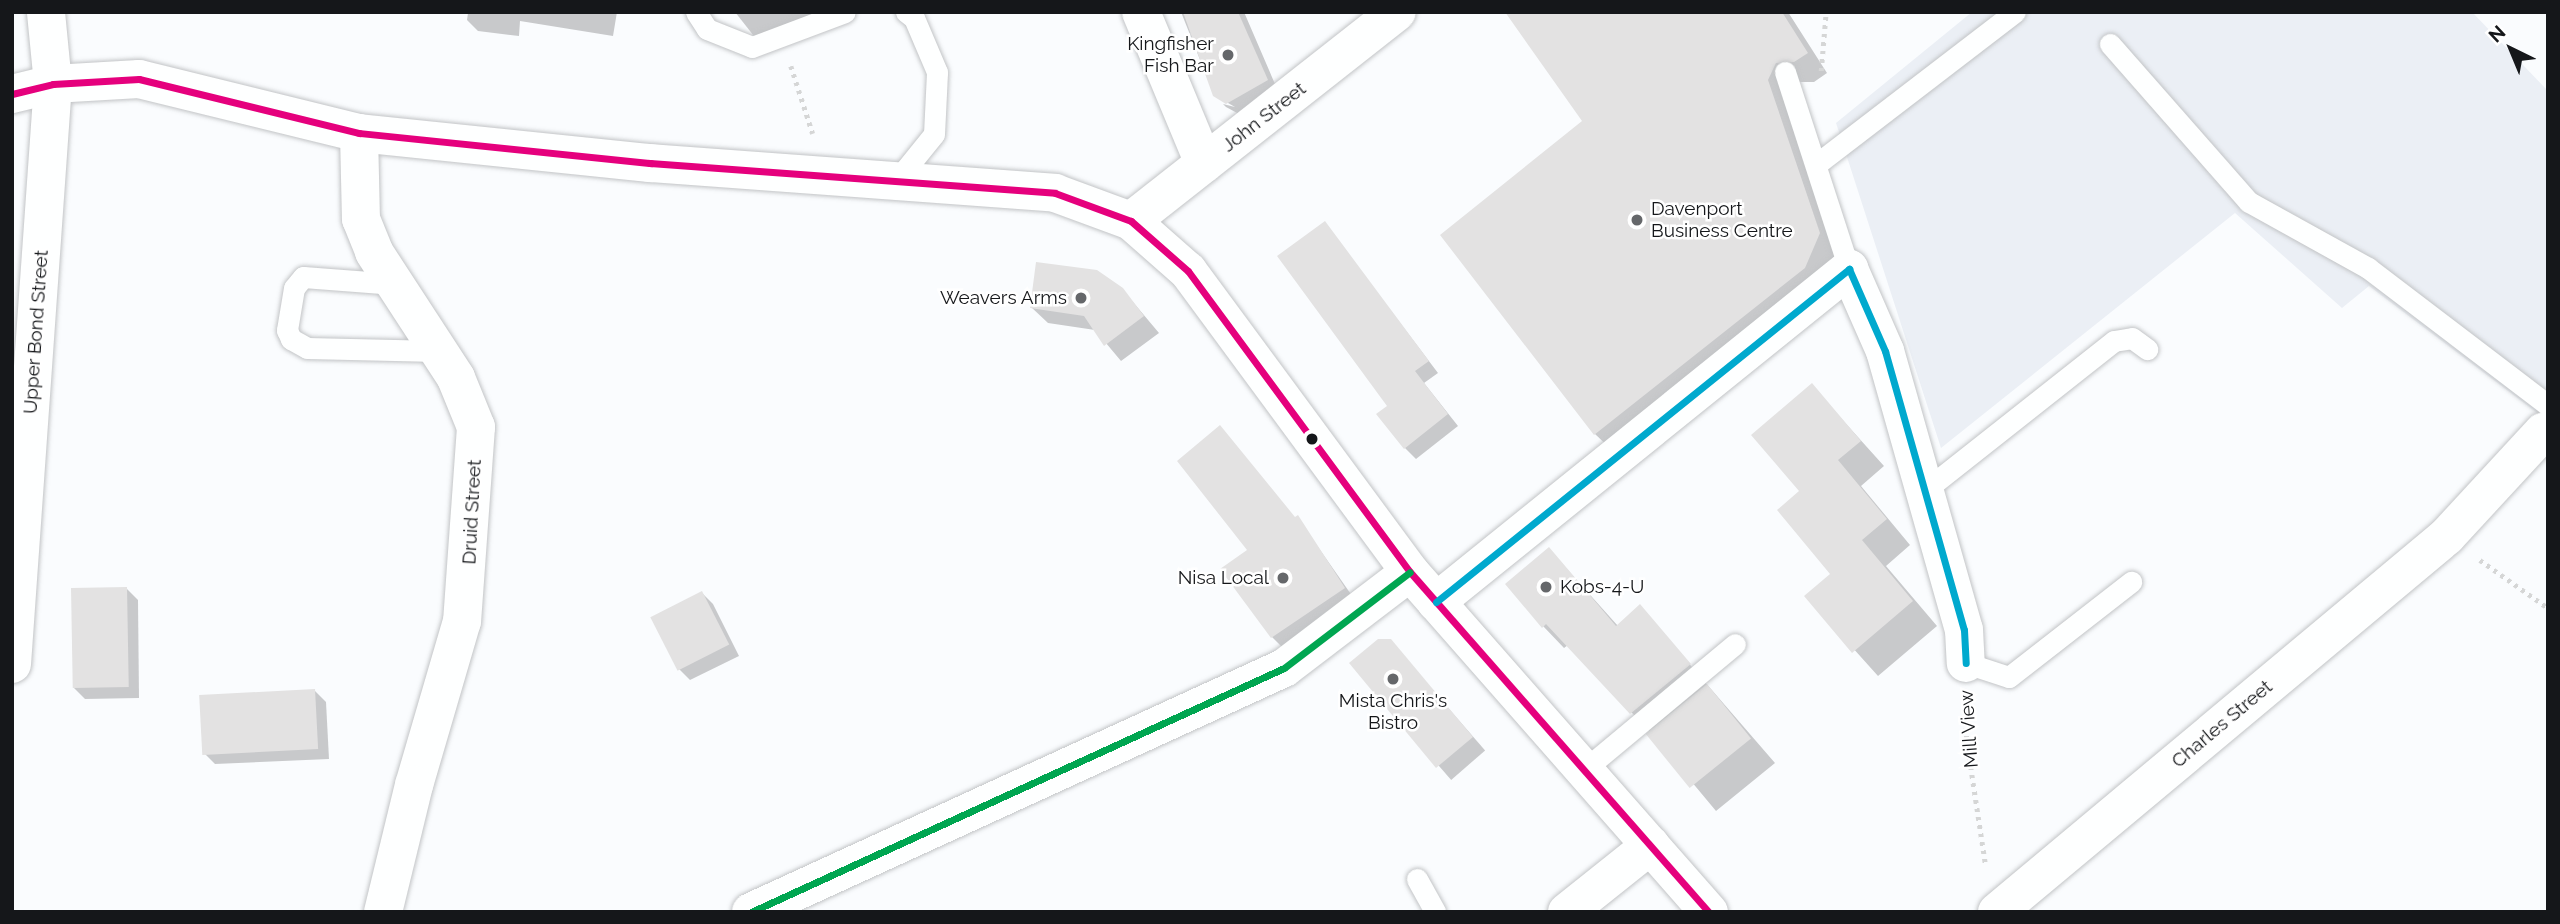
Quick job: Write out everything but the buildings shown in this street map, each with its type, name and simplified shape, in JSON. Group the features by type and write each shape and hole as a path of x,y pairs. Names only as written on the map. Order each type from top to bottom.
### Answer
{"street":[{"name":"Upper Bond Street","path":"12,664 53,84 46,12"},
{"path":"1141,12 1204,163"},
{"name":"John Street","path":"1131,221 1397,12"},
{"path":"12,94 53,84 139,79 359,133 650,163 1055,193 1131,221 1188,271 1410,572 1709,912"},
{"name":"Druid Street","path":"359,133 361,219 374,252 456,378 476,427 469,577 452,666 414,785 383,912"},
{"path":"1436,601 1849,269"},
{"name":"Mill View","path":"1849,269 1885,351 1964,630 1966,663"},
{"name":"Charles Street","path":"1997,912 2447,536 2546,419"},
{"path":"751,912 1284,668 1410,572"},
{"path":"1567,912 1651,845"}],"lane":[{"path":"696,12 707,29 752,47 845,12"},
{"path":"896,181 934,134 937,72 914,18 906,12"},
{"path":"1818,163 2015,12"},
{"path":"2110,44 2249,202 2368,268 2546,419"},
{"path":"1785,72 1818,163 1849,269"},
{"path":"395,284 303,277 293,288 287,330 291,339 307,348 438,351"},
{"path":"1924,491 2114,341 2132,338 2147,349"},
{"path":"1966,663 2009,677 2131,582"},
{"path":"1585,769 1735,644"},
{"path":"1417,879 1435,912"}],"path":[{"path":"796,32 791,66 808,123 835,175"},
{"path":"2447,536 2548,608"},
{"name":"Mill View","path":"1966,663 1966,741 1987,872"}],"shaded area":[{"path":"1972,12 2472,12 2548,91 2548,421 2369,286 2342,308 2235,213 1941,448 1836,123"}],"transit line":[{"path":"12,94 53,84 139,79 359,133 650,163 1055,193 1131,221 1188,271 1410,572 1709,912"},
{"path":"1436,602 1849,269 1885,351 1964,630 1966,663"},
{"path":"751,912 1284,668 1410,572"}],"place":[{"name":"Kingfisher Fish Bar","path":"1228,55"},
{"name":"Davenport Business Centre","path":"1637,220"},
{"name":"Weavers Arms","path":"1081,298"},
{"name":"Nisa Local","path":"1283,578"},
{"name":"Kobs-4-U","path":"1546,587"},
{"name":"Mista Chris's Bistro","path":"1393,679"}]}
